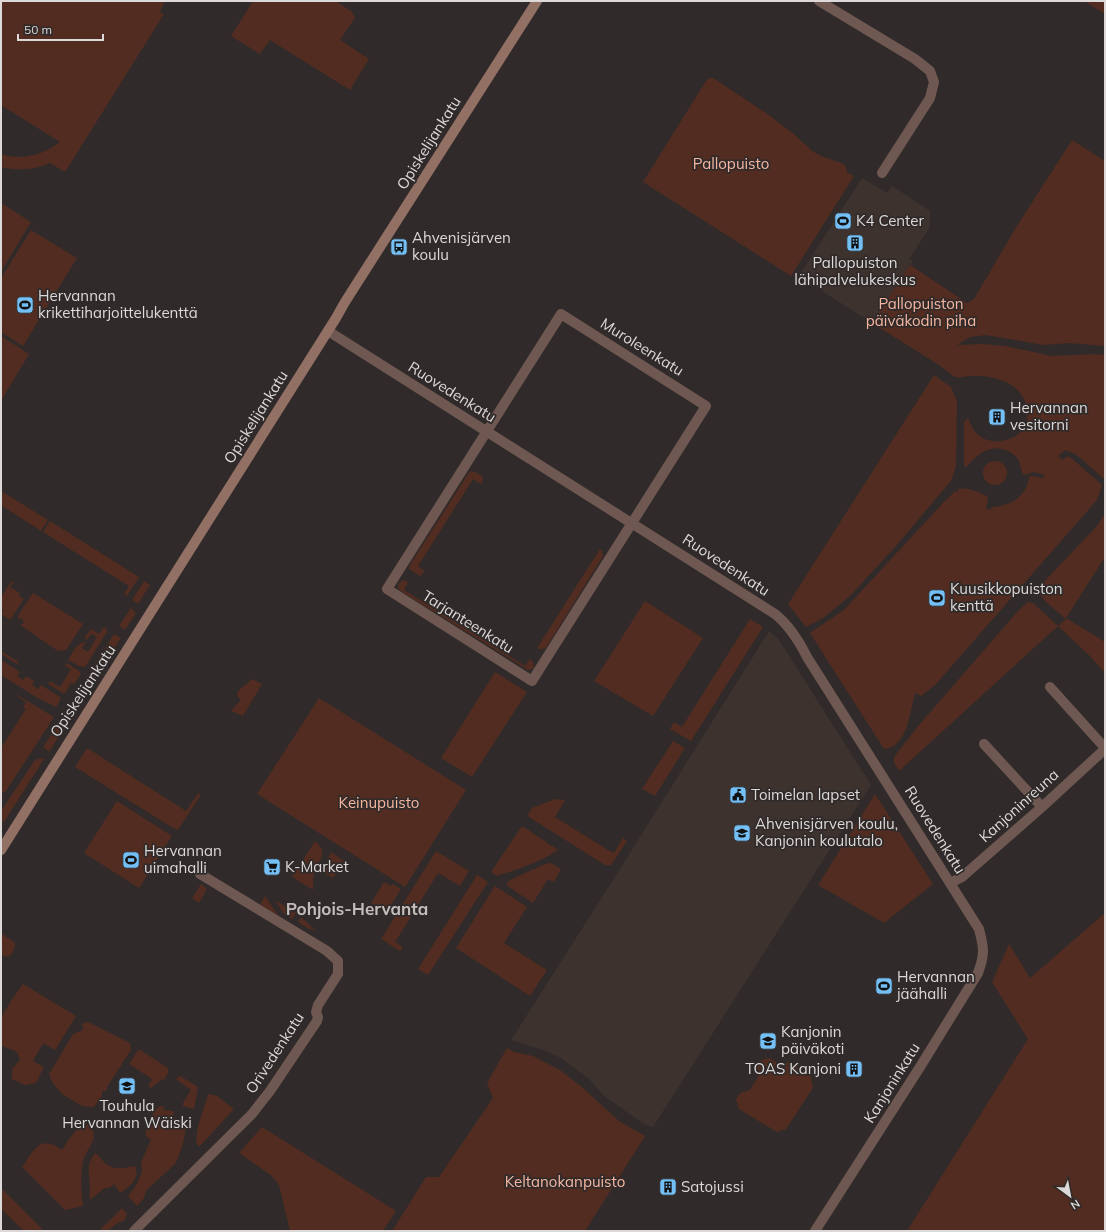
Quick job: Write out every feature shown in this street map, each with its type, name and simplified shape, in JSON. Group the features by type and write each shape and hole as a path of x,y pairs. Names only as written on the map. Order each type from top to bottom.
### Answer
{"main road":[{"name":"Opiskelijankatu","path":"1,850 537,1"}],"street":[{"path":"819,1 915,60 930,71 934,82 930,98 882,173"},
{"name":"Muroleenkatu","path":"487,432 562,314 706,406 632,524"},
{"name":"Ruovedenkatu","path":"328,331 757,602 783,620 796,638 979,930 983,947"},
{"name":"Tarjanteenkatu","path":"487,432 387,589 532,681 632,524"},
{"path":"1050,687 1105,748"},
{"path":"984,744 1042,808"},
{"name":"Kanjoninreuna","path":"950,883 962,877 1042,808 1105,748"},
{"name":"Orivedenkatu","path":"134,1231 252,1114 270,1091 316,1021 318,1017 316,1012 318,1005 338,974 338,961 327,951 200,874"},
{"name":"Kanjoninkatu","path":"815,1231 912,1080 978,973 983,960 983,947"}],"shaded area":[{"path":"862,178 887,193 892,186 930,211 930,227 909,259 913,261 872,323 799,276"},
{"name":"Ahvenisjärven koulu, Kanjonin koulutalo","path":"769,631 779,640 871,785 653,1127 644,1124 604,1096 589,1079 561,1058 543,1050 511,1040"}],"green space":[{"path":"1,1 165,1 160,12 164,14 65,172 50,163 26,169 1,167 1,154 17,157 32,156 53,147 60,142 1,105"},
{"path":"253,1 336,1 352,12 355,18 340,40 369,59 350,90 270,40 260,54 231,36"},
{"path":"1084,1 1105,1 1105,14"},
{"name":"Pallopuisto","path":"709,78 713,78 766,113 795,135 812,151 821,156 844,164 847,170 846,172 854,176 791,276 643,182"},
{"name":"Pallopuiston päiväkodin piha","path":"1072,140 1105,161 1105,346 1069,343 1044,345 986,335 970,337 957,345 983,344 1005,346 1052,356 1105,355 1105,480 1077,455 1065,450 1058,456 1062,460 1069,456 1102,485 1097,500 936,684 921,696 915,693 907,727 903,735 892,747 884,749 810,633 844,610 955,491 958,492 958,489 973,490 987,496 986,508 989,510 993,507 1011,502 1020,496 1026,488 1029,477 1043,478 1045,475 1034,472 1024,475 1015,456 1010,452 997,448 986,450 966,467 964,466 964,422 968,418 971,426 979,436 985,439 1000,441 1014,437 1024,427 1027,420 1027,408 1022,396 1018,390 1006,382 998,379 979,376 955,377 939,365 872,323 910,265 967,303 974,299 1015,229"},
{"path":"1,203 31,222 1,272"},
{"name":"Hervannan krikettiharjoittelukenttä","path":"31,230 77,258 23,346 1,332 1,278"},
{"path":"1,336 29,354 1,401"},
{"path":"934,375 951,387 957,401 956,466 951,481 895,547 850,596 823,618 806,627 788,604"},
{"path":"995,461 1000,462 1006,468 1006,478 1000,484 995,485 990,484 984,478 983,473 984,468 990,462"},
{"path":"471,471 482,476 483,479 481,484 473,479 418,566 425,571 420,576 409,569 410,565"},
{"path":"1,491 48,520 41,531 1,505"},
{"path":"1105,514 1105,557 1066,618 1105,642 1105,673 1090,656 1058,626 1066,619 1045,601 1039,593 1041,585 1097,526"},
{"path":"50,521 139,577 127,596 124,594 129,586 43,532"},
{"path":"600,549 603,556 547,646 542,649 537,648"},
{"path":"404,580 408,582 404,590 525,666 530,659 533,662 534,667 528,670 399,590 398,585"},
{"path":"12,581 14,582 10,587 20,593 19,596 24,599 10,620 1,614 4,610 1,608 1,597"},
{"path":"144,581 150,585 138,604 132,600"},
{"path":"33,593 83,624 66,650 58,651 20,625 24,623 22,618 18,620 19,614"},
{"path":"645,601 703,638 653,716 594,681"},
{"path":"1028,602 1033,603 1058,626 899,771 894,763 894,757 919,725 1018,611"},
{"path":"131,608 136,613 125,630 119,626"},
{"path":"750,619 763,627 691,741 670,729 674,722 682,727"},
{"path":"104,627 107,629 107,632 85,667 79,666 68,660 75,648 80,644 86,642 82,648 88,652 97,637 91,634 87,640 84,638 91,629 99,634"},
{"path":"114,634 121,638 75,710 69,706"},
{"path":"1,651 19,662 17,664 1,654"},
{"path":"1,660 20,672 17,676 23,680 26,676 34,681 32,685 38,689 41,685 60,697 56,707 36,697 1,675"},
{"path":"67,663 81,674 74,684 71,683 65,693 63,693 48,684 50,681 60,687 71,669 65,666"},
{"name":"Keinupuisto","path":"495,672 527,692 472,777 441,758"},
{"path":"252,679 262,684 243,716 231,711 241,700 237,696 238,691"},
{"path":"19,696 54,717 6,791 1,794 1,748 26,709 23,707 26,702 18,697"},
{"name":"Keinupuisto","path":"319,698 466,790 405,887 257,794"},
{"path":"61,720 66,725 49,752 43,747"},
{"path":"673,741 685,748 655,796 642,789"},
{"path":"87,748 186,811 199,792 200,796 178,830 173,828 75,767"},
{"path":"44,759 4,822 1,821 1,811 35,760"},
{"path":"875,794 933,884 884,923 818,885"},
{"path":"555,799 565,800 555,817 608,850 614,853 623,838 627,841 611,865 605,865 529,817 528,814 532,808"},
{"path":"117,801 172,836 139,888 84,853"},
{"path":"522,826 558,850 537,862 497,876 491,872"},
{"path":"315,841 321,848 322,855 314,872 313,890 292,877"},
{"path":"436,851 469,871 460,886 438,873 395,942 403,947 400,951 381,939"},
{"path":"331,852 344,861 333,878 324,873 324,869"},
{"path":"551,863 561,869 554,882 548,879 533,903 506,885 510,880 545,864"},
{"path":"477,875 488,882 428,975 418,969"},
{"path":"384,882 391,886 393,884 401,889 387,912 371,903"},
{"path":"201,884 206,888 206,891 199,903 192,898"},
{"path":"495,886 527,907 504,943 547,970 530,996 456,948"},
{"path":"265,896 278,915 260,905"},
{"path":"275,900 296,913 292,919 284,914"},
{"path":"1105,913 1105,1231 907,1231 1028,1039 992,982 1009,944 1030,978"},
{"path":"301,917 315,930 309,929 298,922"},
{"path":"2,934 14,942 15,947 11,955 5,957 1,953"},
{"path":"23,984 76,1016 55,1050 43,1043 33,1061 44,1067 36,1083 25,1085 12,1079 12,1069 20,1060 19,1056 15,1051 1,1045 1,1018"},
{"path":"87,1022 130,1043 131,1050 107,1087 107,1091 102,1091 102,1096 94,1107 82,1106 62,1094 52,1082 49,1074 73,1034 83,1030 82,1024"},
{"name":"Keltanokanpuisto","path":"507,1048 514,1052 533,1056 560,1070 583,1088 619,1121 645,1136 585,1231 392,1231 426,1177 439,1177 493,1098 487,1083"},
{"path":"138,1050 168,1068 168,1073 164,1080 162,1079 151,1088 148,1086 152,1079 129,1064"},
{"path":"770,1058 779,1064 789,1062 811,1077 813,1088 786,1129 777,1132 739,1109 736,1100 740,1093 750,1090 761,1072 756,1068 761,1060"},
{"path":"180,1076 198,1087 194,1109 183,1106 183,1103 191,1090 176,1079"},
{"path":"210,1094 217,1096 234,1109 200,1146 198,1146 198,1129 208,1095"},
{"path":"164,1106 163,1110 174,1111 173,1118 187,1122 183,1144 176,1163 146,1191 144,1198 137,1206 128,1196 137,1184 142,1171 141,1162 151,1140 146,1136 146,1128 149,1120 158,1107"},
{"path":"85,1125 88,1125 91,1128 94,1135 93,1141 85,1155 82,1170 81,1182 83,1206 65,1210 22,1167 41,1144 52,1144 62,1150 74,1132"},
{"path":"262,1127 396,1211 383,1231 290,1231 279,1185 272,1176 239,1153"},
{"path":"95,1153 111,1167 119,1168 135,1166 136,1174 133,1182 120,1193 114,1184 109,1188 105,1188 90,1199 89,1165"},
{"path":"1,1188 44,1231 24,1231 1,1209"},
{"path":"122,1208 127,1214 124,1220 116,1224 108,1231 99,1231"}],"place":[{"name":"K4 Center","path":"843,221"},
{"name":"Pallopuiston lähipalvelukeskus","path":"855,243"},
{"name":"Ahvenisjärven koulu","path":"399,247"},
{"name":"Hervannan krikettiharjoittelukenttä","path":"25,305"},
{"name":"Hervannan vesitorni","path":"997,417"},
{"name":"Kuusikkopuiston kenttä","path":"937,598"},
{"name":"Toimelan lapset","path":"738,795"},
{"name":"Ahvenisjärven koulu, Kanjonin koulutalo","path":"742,833"},
{"name":"Hervannan uimahalli","path":"131,860"},
{"name":"K-Market","path":"272,867"},
{"name":"Hervannan jäähalli","path":"884,986"},
{"name":"Kanjonin päiväkoti","path":"768,1041"},
{"name":"TOAS Kanjoni","path":"854,1069"},
{"name":"Touhula Hervannan Wäiski","path":"127,1086"},
{"name":"Satojussi","path":"668,1187"}],"district":[{"name":"Pohjois-Hervanta","path":"357,909"}]}
